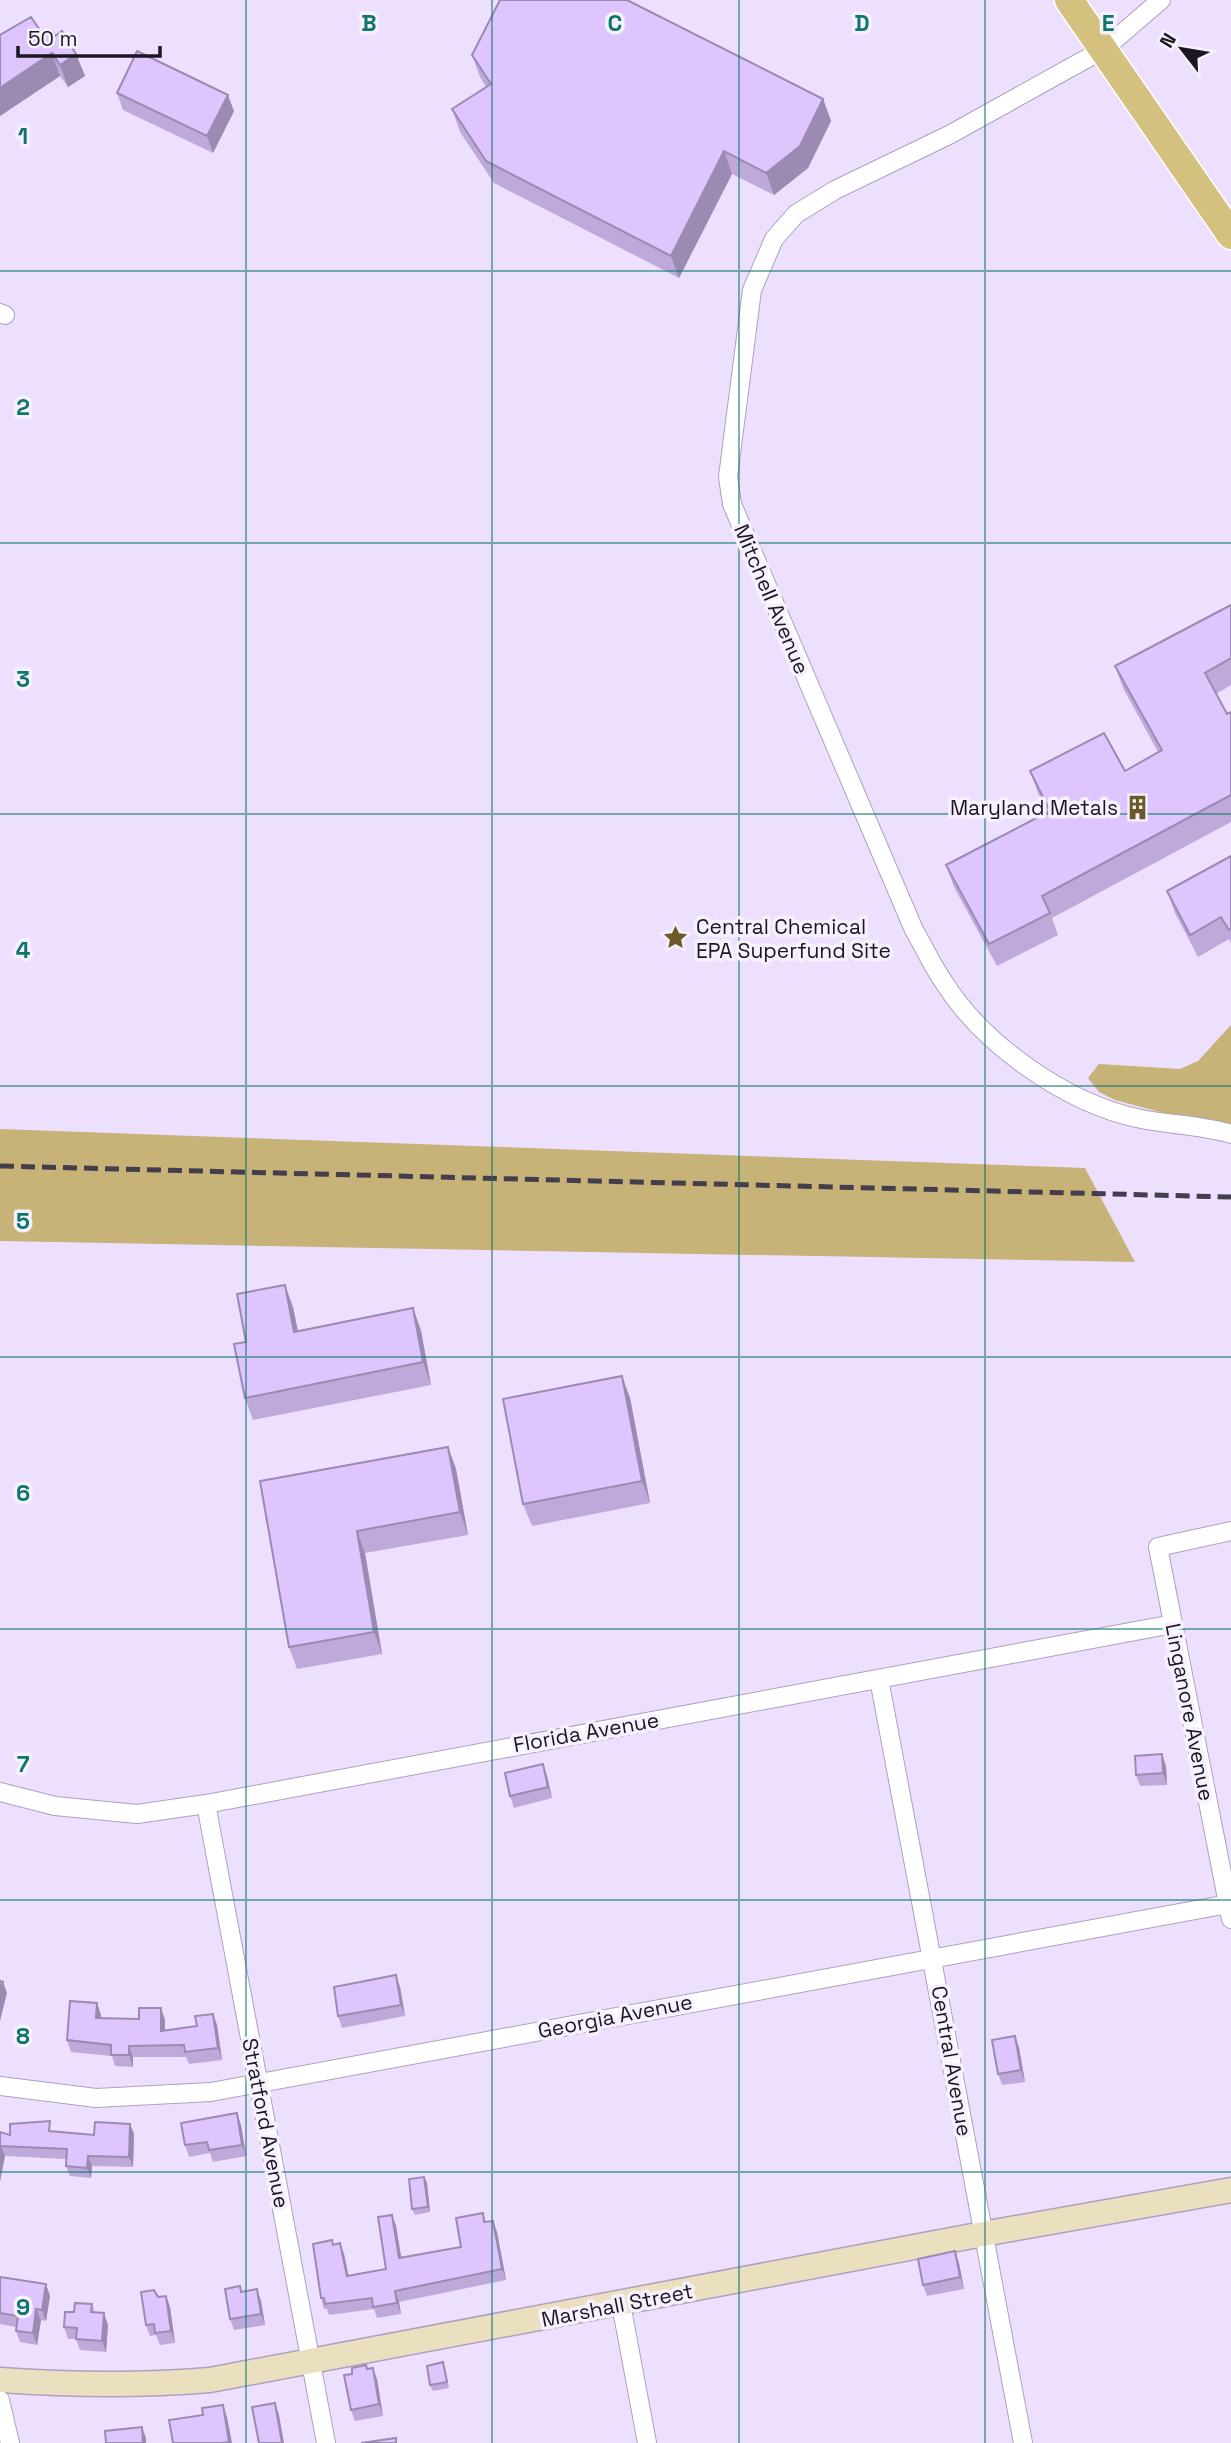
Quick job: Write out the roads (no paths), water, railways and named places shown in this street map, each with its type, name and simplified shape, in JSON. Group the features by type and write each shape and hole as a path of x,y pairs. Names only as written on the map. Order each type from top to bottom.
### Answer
{"main road":[{"path":"1069,0 1231,235"}],"street":[{"name":"Mitchell Avenue","path":"1161,0 1104,49 949,135 835,190 796,214 774,239 752,290 728,477 732,504 748,542 914,930 944,983 977,1025 1015,1058 1057,1086 1139,1119 1231,1134"},
{"name":"Linganore Avenue","path":"1230,1911 1158,1547 1231,1531"},
{"name":"Florida Avenue","path":"0,1792 55,1806 137,1814 206,1804 1173,1625"},
{"name":"Central Avenue","path":"878,1679 1023,2443"},
{"name":"Stratford Avenue","path":"206,1804 326,2443"},
{"name":"Georgia Avenue","path":"0,2086 108,2098 211,2092 932,1956 1230,1911"},
{"name":"Marshall Street","path":"0,2380 76,2386 157,2385 209,2380 1231,2190"},
{"path":"621,2304 647,2443"},
{"path":"0,2400 10,2443"}],"railway":[{"path":"0,1166 1231,1197"}],"place":[{"name":"Maryland Metals","path":"1138,807"},
{"name":"Central Chemical EPA Superfund Site","path":"676,938"}]}
